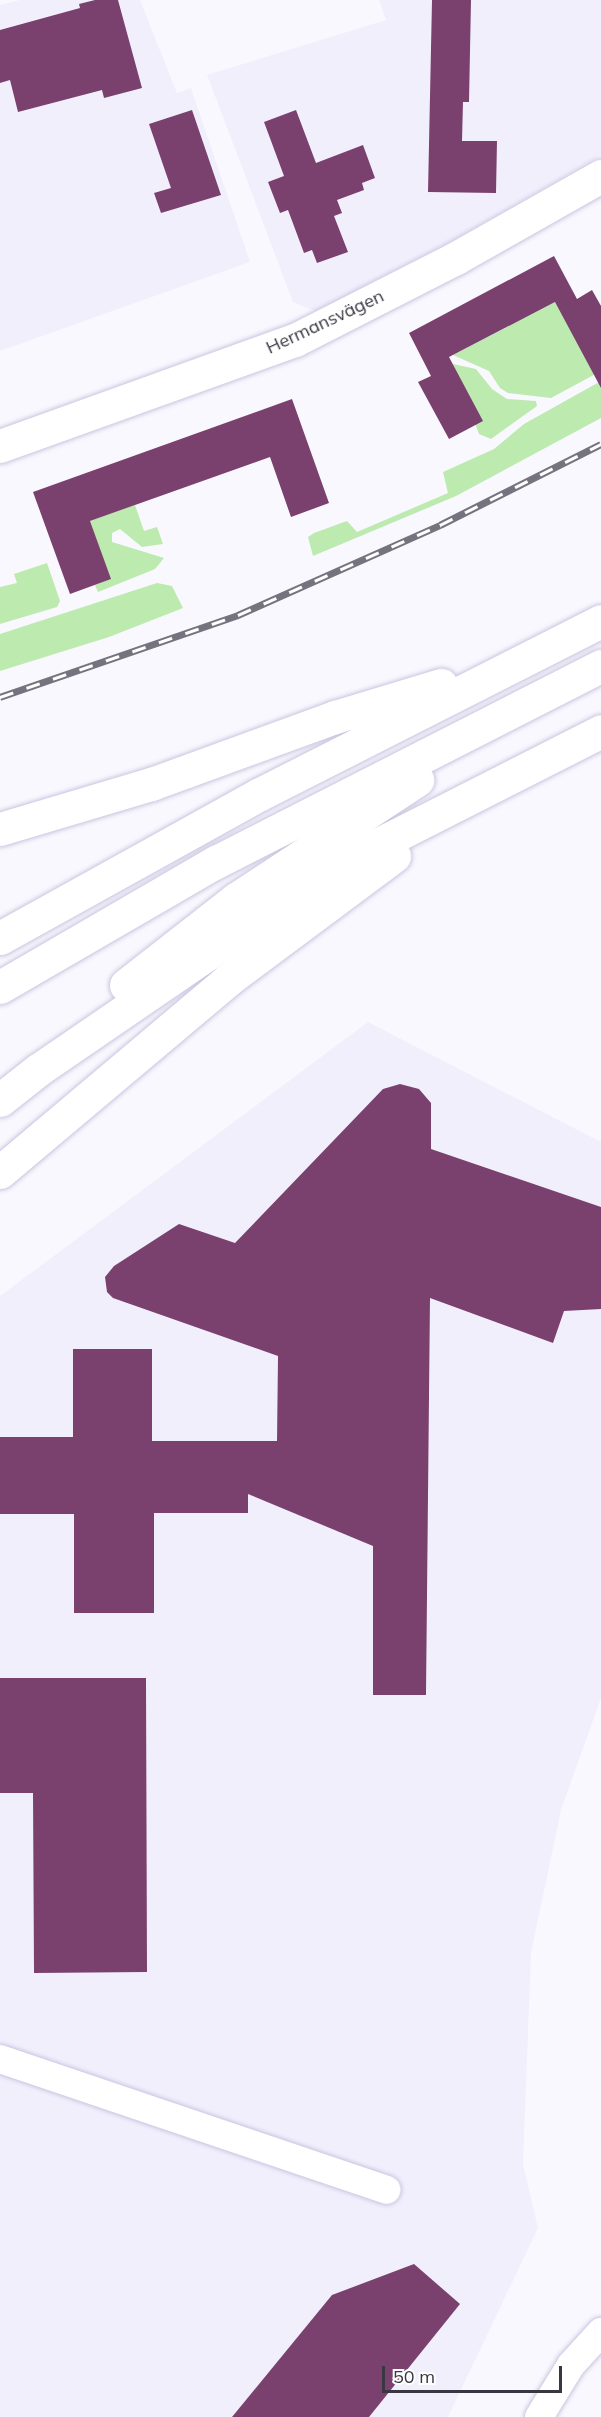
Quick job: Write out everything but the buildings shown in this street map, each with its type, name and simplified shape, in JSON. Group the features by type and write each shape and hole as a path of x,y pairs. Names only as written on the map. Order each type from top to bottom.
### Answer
{"main road":[{"name":"Hermansvägen","path":"1,443 295,340 456,258 601,176"},
{"path":"0,938 228,810 601,621"},
{"path":"0,829 151,784 335,717 526,660"},
{"path":"0,987 216,862 601,666"},
{"path":"38,1070 118,992 236,899 570,681"},
{"path":"0,1101 38,1070 311,883 601,731"},
{"path":"3,1171 228,979 481,793"}],"street":[{"path":"0,2059 386,2190"},
{"path":"539,2417 571,2365 601,2332"}],"shaded area":[{"path":"20,0 140,0 177,93 191,88 250,262 0,351 0,5"},
{"path":"379,0 601,0 601,155 453,240 315,311 293,302 207,75 386,20"},
{"path":"368,1022 601,1142 601,1698 561,1810 531,1953 523,2164 538,2228 448,2417 0,2417 0,1296"}],"green space":[{"path":"557,301 590,367 601,371 551,398 508,393 500,388 489,371 453,355"},
{"path":"453,364 476,369 492,389 507,399 536,401 537,406 491,439 479,434"},
{"path":"601,381 601,418 456,496 313,556 308,537 314,533 347,521 357,532 448,493 443,472 494,449 524,424"},
{"path":"135,505 144,531 157,527 163,544 142,547 120,529 112,533 112,542 164,558 155,569 98,592 95,585 110,579 90,521"},
{"path":"47,563 60,601 57,607 0,624 0,587 17,583 14,574"},
{"path":"157,583 172,586 183,608 109,637 0,671 0,634"}],"railway":[{"path":"0,697 238,615 440,525 601,444"}]}
